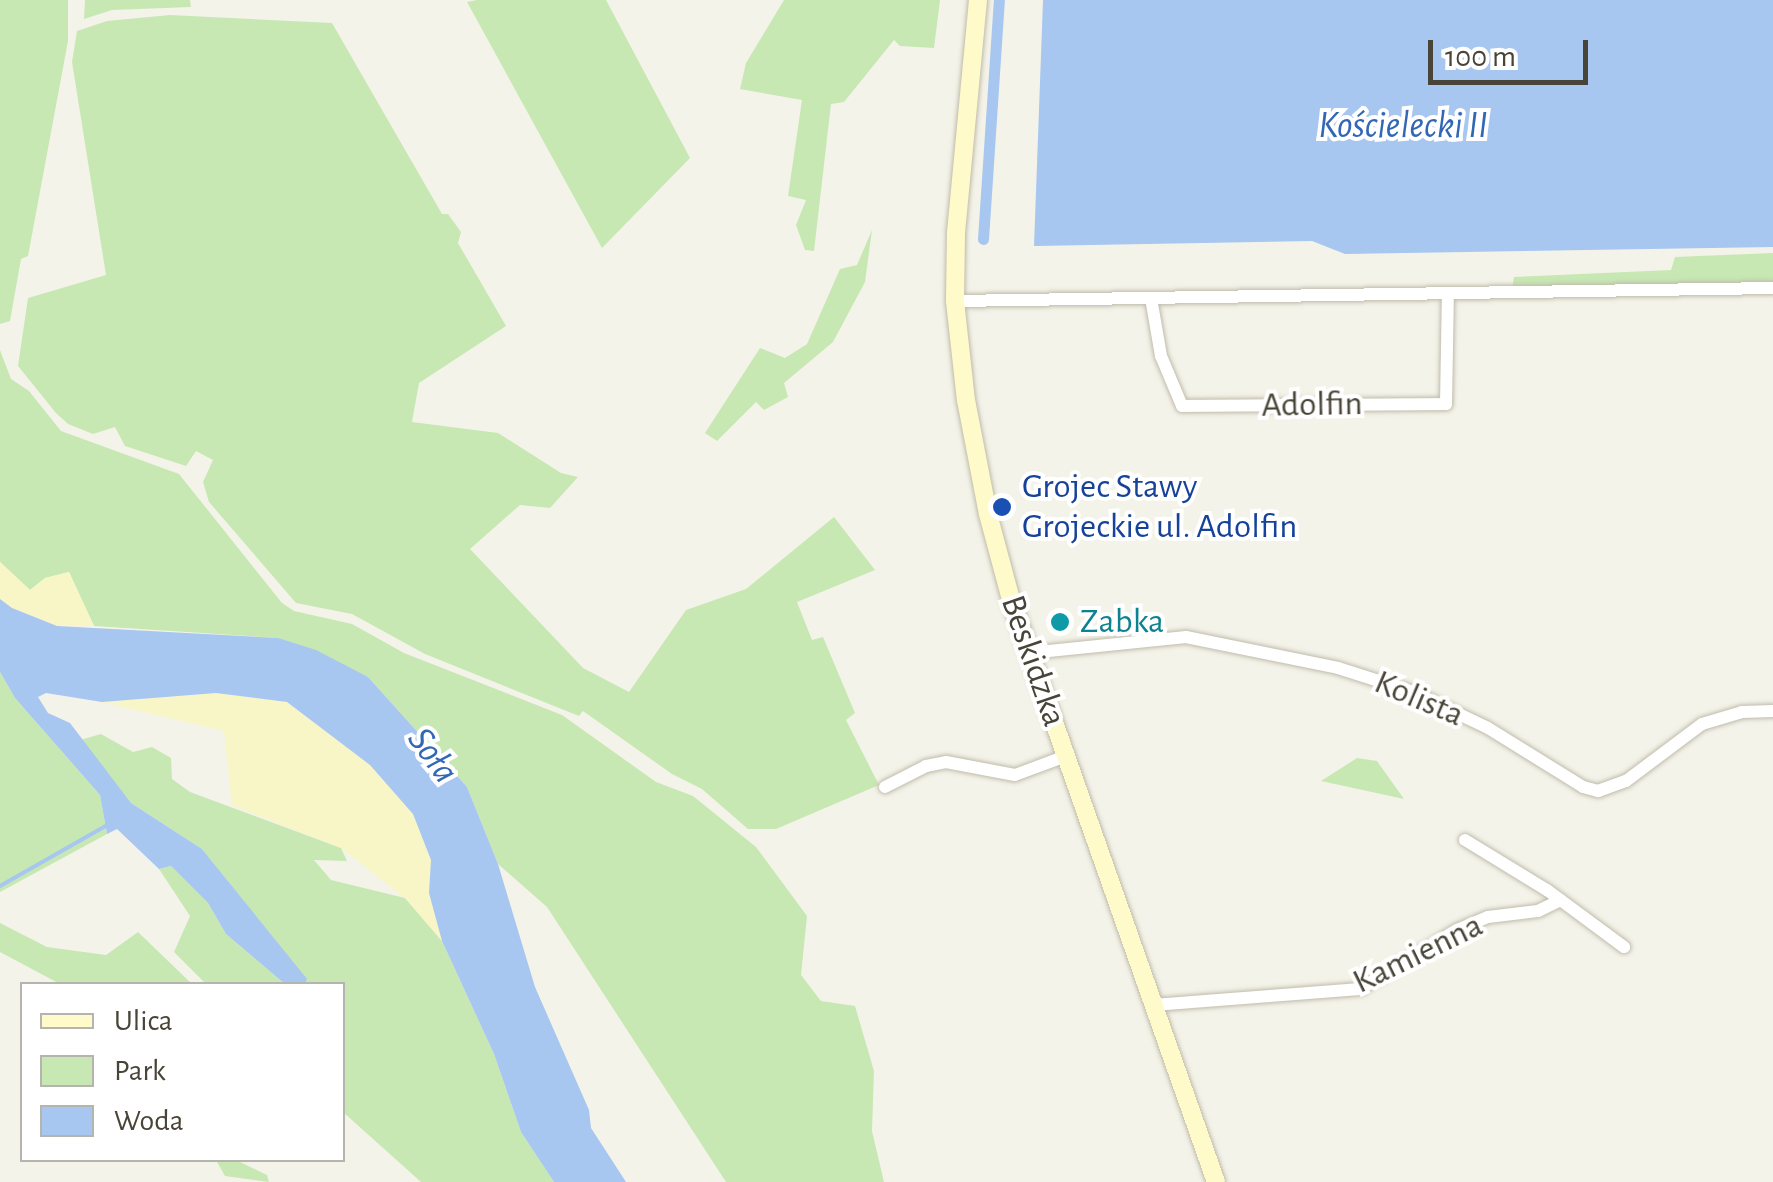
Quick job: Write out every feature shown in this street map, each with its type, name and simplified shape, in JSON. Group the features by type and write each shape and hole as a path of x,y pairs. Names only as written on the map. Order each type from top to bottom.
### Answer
{"main road":[{"name":"Beskidzka","path":"978,0 956,234 956,301 966,400 988,514 1030,652 1216,1182"}],"street":[{"path":"956,301 1773,288"},
{"name":"Adolfin","path":"1151,298 1161,356 1182,406 1446,404 1448,294"},
{"name":"Kolista","path":"1030,652 1186,638 1338,668 1413,692 1488,728 1583,787 1598,791 1626,780 1702,724 1742,712 1773,711"},
{"path":"885,787 926,766 946,762 1016,775 1066,756"},
{"name":"Kamienna","path":"1465,840 1561,900 1624,947"},
{"name":"Kamienna","path":"1153,1005 1360,989 1457,930 1488,918 1538,911 1561,900"}],"green space":[{"path":"0,0 68,0 68,41 28,256 21,259 10,321 0,324"},
{"path":"85,0 190,0 191,7 112,10 84,19"},
{"path":"606,0 690,158 602,248 467,2"},
{"path":"784,0 940,0 934,48 900,46 894,40 844,102 831,104 814,251 805,250 796,225 806,200 788,196 802,100 740,89 746,63"},
{"path":"170,15 332,23 442,214 448,214 461,232 458,243 506,326 419,383 412,422 498,433 561,473 578,477 550,508 520,505 470,549 583,668 629,692 686,610 746,589 834,517 875,570 797,602 812,640 823,637 855,713 846,720 879,785 776,829 748,829 702,789 672,774 583,711 579,716 425,654 352,614 296,603 209,502 203,482 213,460 196,451 186,466 125,446 115,427 93,434 68,424 56,413 18,366 28,298 106,275 72,62 77,31 107,21"},
{"path":"872,230 865,282 833,342 784,383 788,397 764,410 756,402 717,441 705,433 760,348 785,358 807,344 840,269 857,265"},
{"path":"1773,253 1773,285 1512,288 1514,277 1671,270 1675,257"},
{"path":"0,350 11,379 29,391 61,431 179,474 282,603 294,611 352,624 404,653 562,715 656,782 693,796 756,847 807,916 801,975 821,1001 855,1006 874,1071 872,1131 884,1182 726,1182 547,907 498,864 467,787 368,677 278,638 94,626 69,572 45,578 30,590 0,562"},
{"path":"0,672 15,698 100,795 107,834 0,892"},
{"path":"101,734 133,752 152,747 171,758 172,779 190,792 341,848 347,861 314,860 331,880 405,898 442,941 494,1054 521,1132 554,1182 421,1182 345,1114 345,982 305,982 202,849 131,803 80,740"},
{"path":"1357,758 1377,761 1404,799 1321,781"},
{"path":"171,866 208,903 226,934 283,982 204,982 174,952 190,916 159,869"},
{"path":"0,923 47,947 106,955 138,932 190,982 56,982 0,952"},
{"path":"217,1162 240,1162 267,1175 269,1182 225,1176"}],"sand":[{"path":"0,562 30,590 45,578 69,572 94,626 57,626 12,608 0,599"},
{"path":"216,693 287,702 370,765 413,814 431,860 429,893 442,941 405,898 341,848 232,805 224,731 102,702"}],"water":[{"name":"Kościelecki II","path":"1043,0 1773,0 1773,247 1345,254 1312,241 1034,246"},
{"name":"Soła","path":"0,599 57,626 278,638 316,650 368,677 467,787 498,864 535,987 589,1110 591,1128 626,1182 554,1182 521,1132 494,1054 442,941 429,893 431,860 413,814 370,765 287,702 216,693 102,702 46,693 38,697 48,713 70,723 131,803 202,849 307,979 283,982 226,934 208,903 171,866 159,869 117,829 107,834 100,795 15,698 0,672"}],"waterway":[{"path":"983,239 999,0"},
{"path":"0,886 109,824"}],"place":[{"name":"Grojec Stawy Grojeckie ul. Adolfin","path":"1002,507"},
{"name":"Zabka","path":"1060,622"}]}
